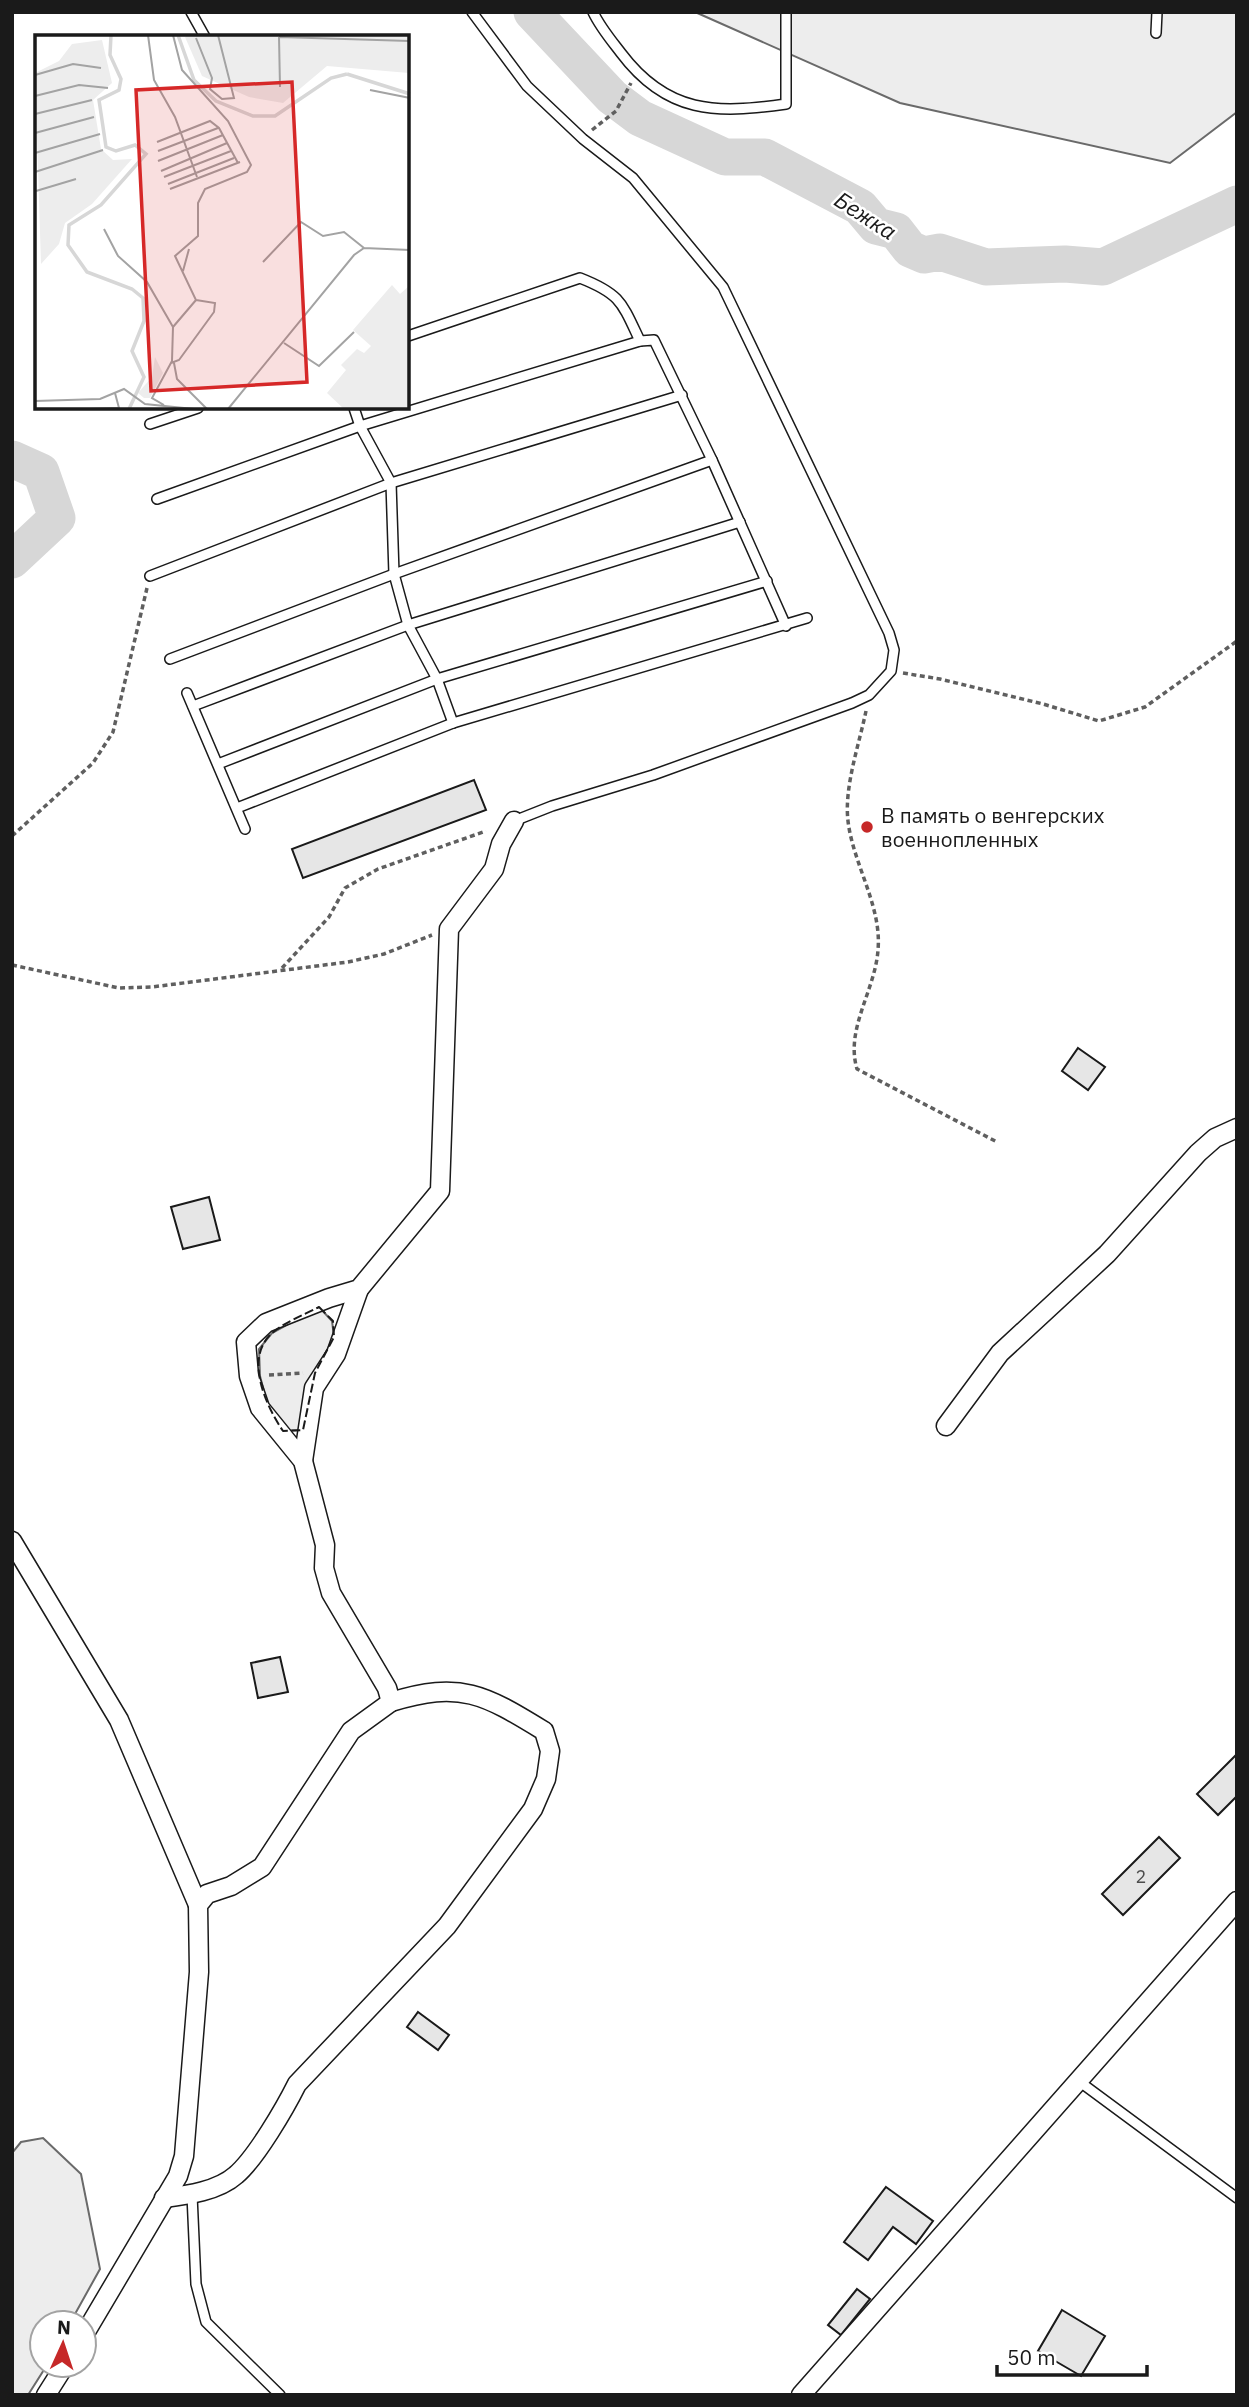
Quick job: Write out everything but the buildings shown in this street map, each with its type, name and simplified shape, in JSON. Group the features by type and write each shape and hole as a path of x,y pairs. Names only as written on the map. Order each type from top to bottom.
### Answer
{"street":[{"path":"391,1702 387,1688 331,1593 324,1568 322,1532 303,1461 314,1388 336,1354 359,1289 440,1191 449,929 494,869 501,844 514,821"},
{"path":"946,1426 1000,1353 1107,1254 1198,1153 1215,1138 1237,1128"},
{"path":"303,1461 260,1408 249,1376 246,1342 266,1323 329,1297 359,1289"},
{"path":"12,1541 120,1720 198,1905 200,1972 184,2156 178,2176 98,2310"},
{"path":"164,2197 191,2195 237,2175 287,2104 297,2084 447,1926 533,1809 546,1779 550,1751 544,1731 494,1700 465,1692 423,1692 391,1702 351,1731 262,1867 231,1886 207,1894 198,1905"},
{"path":"801,2395 1237,1901"},
{"path":"47,2395 57,2379"}],"lane":[{"path":"191,12 204,35"},
{"path":"472,12 527,86 583,139 633,178 723,287 889,633 894,650 891,671 869,695 653,775 552,806 514,821"},
{"path":"593,12 636,74 659,91 686,105 720,111 786,104 786,12"},
{"path":"1156,33 1157,12"},
{"path":"410,335 580,278 607,288 623,303 640,341"},
{"path":"157,499 360,426 640,341 654,341 682,395 786,626"},
{"path":"150,576 391,483 682,395"},
{"path":"150,424 192,410"},
{"path":"355,410 360,426 391,483 394,574 408,625 437,679 453,723"},
{"path":"170,659 394,574 712,460"},
{"path":"193,706 408,625 740,522"},
{"path":"219,764 437,679 766,581"},
{"path":"237,808 453,723 807,618"},
{"path":"187,693 245,829"},
{"path":"1080,2082 1237,2198"},
{"path":"191,2195 197,2284 206,2322 280,2395"}],"path":[{"path":"583,139 616,111 624,96"},
{"path":"12,836 93,762 113,732 150,576"},
{"path":"891,671 953,682 1099,722 1145,707 1237,640"},
{"path":"869,695 848,815 874,916 879,949 873,982 852,1045 857,1069 997,1142"},
{"path":"281,970 329,916 345,888 362,877 514,821"},
{"path":"12,965 119,988 152,987 348,962 384,954 449,929"},
{"path":"249,1376 323,1372"}],"shaded area":[{"path":"695,12 1237,12 1237,112 1170,163 900,103"},
{"path":"319,1307 332,1321 334,1337 315,1373 303,1430 283,1431 269,1411 260,1376 259,1349 272,1333"},
{"path":"43,2138 81,2174 100,2269 78,2309 28,2309 28,2379 38,2379 28,2395 12,2395 12,2153 21,2142"}],"waterway":[{"name":"Бежка","path":"532,12 612,97 640,118 725,157 765,157 860,207 876,226 896,231 910,249 924,255 940,252 986,267 1065,264 1103,267 1237,204"},
{"name":"Бежка","path":"12,459 41,472 57,518 12,560"}],"fence":[{"path":"319,1307 333,1321 334,1337 315,1373 303,1430 283,1431 265,1396 259,1357 270,1335 319,1307"}],"place":[{"name":"В память о венгерских военнопленных","path":"867,827"}]}
